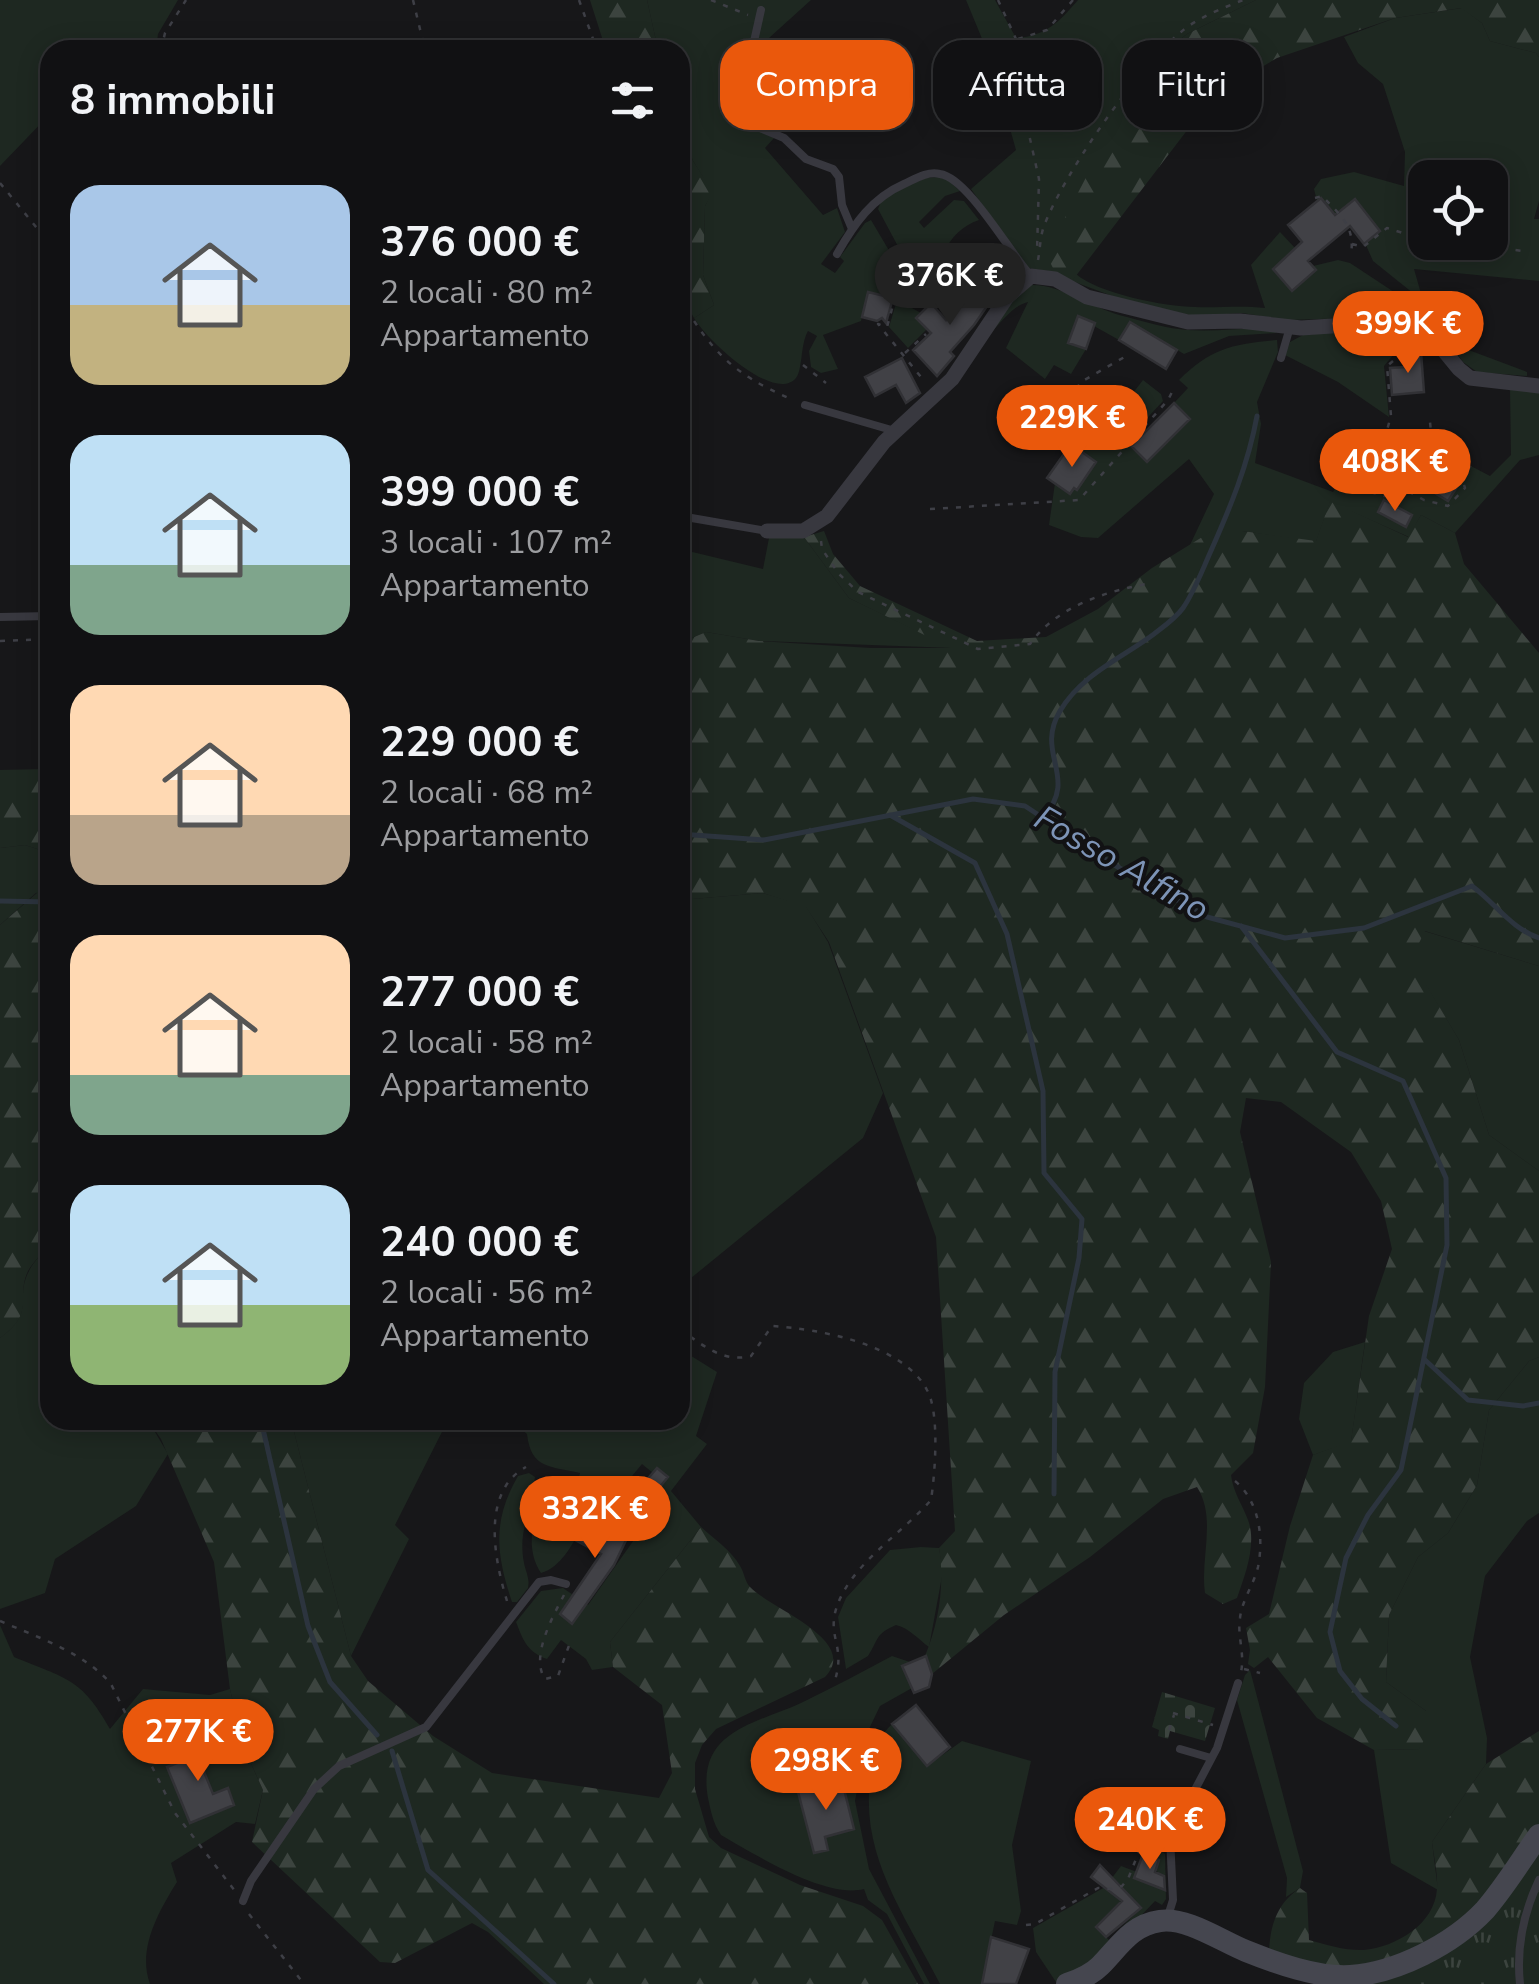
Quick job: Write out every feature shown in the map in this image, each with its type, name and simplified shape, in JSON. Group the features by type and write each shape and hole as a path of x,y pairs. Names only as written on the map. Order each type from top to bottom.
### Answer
{"street":[{"path":"767,531 803,532 818,524 895,431 952,379 1006,297 1034,271 1088,297 1188,322 1240,321 1301,328 1409,321 1428,330 1470,378 1539,386"},
{"path":"1067,1984 1099,1968 1135,1929 1165,1920 1249,1952 1354,1980 1451,1940 1496,1896 1539,1835"}],"lane":[{"path":"761,14 742,96 744,116 755,126 784,138 806,159 833,169 852,229"},
{"path":"836,254 881,194 926,174 938,173 958,183 1034,271"},
{"path":"1281,358 1288,334"},
{"path":"805,405 895,431"},
{"path":"690,518 767,531"},
{"path":"0,618 40,616"},
{"path":"243,1901 252,1881 314,1789 339,1766 426,1728 539,1582 566,1584"},
{"path":"1165,1920 1173,1900 1170,1837 1211,1758 1238,1683"},
{"path":"1180,1749 1211,1758"},
{"path":"1520,1984 1517,1957 1526,1906 1539,1880"}],"path":[{"path":"163,40 186,0"},
{"path":"414,0 423,40"},
{"path":"579,0 593,40"},
{"path":"711,0 761,14"},
{"path":"998,0 1016,39 1022,103 1039,179 1034,271"},
{"path":"1016,39 1047,30 1073,0"},
{"path":"1034,271 1042,231 1056,202 1093,139 1129,90 1183,30 1243,0"},
{"path":"0,183 40,232"},
{"path":"1315,198 1322,196 1349,226 1354,235 1351,255"},
{"path":"1352,244 1363,246 1387,228 1408,235"},
{"path":"951,245 976,278 1006,297"},
{"path":"1508,249 1524,251"},
{"path":"928,256 933,262 924,277 924,286 942,308 956,294"},
{"path":"919,295 911,303 895,298 887,326 878,324 930,388 945,374 952,379"},
{"path":"690,316 703,338 752,382 805,405"},
{"path":"904,354 926,334"},
{"path":"1039,442 1081,382 1128,355"},
{"path":"1392,361 1387,366 1391,416 1387,430 1348,477 1353,487 1384,496 1401,490 1448,506 1465,488 1463,482 1434,462 1430,422"},
{"path":"802,365 826,384"},
{"path":"930,509 1079,500 1174,388"},
{"path":"1387,430 1388,434 1399,433 1432,456"},
{"path":"818,524 822,549 839,574 858,592 978,649 1030,644 1040,630 1101,593 1146,584"},
{"path":"0,641 40,639"},
{"path":"690,1336 735,1360 751,1356 772,1326 840,1336 880,1349 928,1390 934,1428 931,1500 872,1556 843,1594 834,1614 840,1656 834,1682"},
{"path":"512,1617 495,1556 496,1512 517,1472 526,1467"},
{"path":"1235,1480 1257,1514 1260,1533 1258,1566 1238,1624 1244,1650 1238,1683"},
{"path":"566,1584 540,1661 540,1674 545,1679 558,1676 572,1640"},
{"path":"0,1621 47,1641 101,1672 111,1684 175,1813 304,1984"},
{"path":"1242,1668 1260,1672"},
{"path":"1169,1730 1174,1713 1224,1728"},
{"path":"1026,1925 1098,1888 1111,1890 1122,1886 1140,1848"},
{"path":"1122,1886 1125,1892"}],"green space":[{"path":"0,0 178,0 157,40 40,40 40,124 0,166"},
{"path":"590,0 647,0 656,40 603,40"},
{"path":"647,0 811,0 771,40 720,40 720,130 777,130 765,148 823,215 837,208 845,232 821,264 835,273 844,261 840,257 871,220 913,291 909,300 868,292 861,321 823,335 838,369 821,373 811,367 809,351 817,336 808,331 796,378 786,384 772,382 725,353 694,318 714,305 703,275 705,206 712,192 690,153 690,40 656,40"},
{"path":"966,0 995,0 1016,38 1051,27 1078,0 1256,0 1180,40 1122,40 1122,130 1128,130 1055,272 1028,268 971,189 1016,150 1010,130 1102,130 1102,40 983,40"},
{"path":"1256,0 1539,0 1539,57 1490,41 1482,23 1461,8 1395,18 1277,58 1262,67 1262,40 1180,40"},
{"path":"1462,8 1482,23 1490,41 1536,53 1539,201 1534,219 1539,219 1539,281 1414,269 1422,297 1439,314 1373,261 1365,243 1379,231 1353,201 1335,215 1321,198 1317,201 1314,189 1321,179 1354,172 1404,186 1405,152 1383,84 1358,63 1344,37 1395,18"},
{"path":"1122,117 1122,130 1187,130 1072,281 1055,272 1046,254 1104,143"},
{"path":"690,153 713,192 705,206 703,275 714,305 694,318 690,311"},
{"path":"938,177 960,191 945,196 919,222 924,228 954,200 964,201 979,220 962,229 947,247 944,253 959,272 938,293 929,282 919,288 918,272 908,265 878,209 883,197 926,178"},
{"path":"1280,232 1295,248 1273,270 1292,291 1316,270 1313,266 1338,260 1350,263 1435,319 1466,349 1527,372 1527,376 1477,372 1463,362 1441,331 1420,316 1287,320 1242,313 1194,316 1131,303 1072,281 1076,274 1115,293 1167,305 1265,308 1251,265"},
{"path":"1031,285 1054,289 1115,314 1165,327 1275,329 1276,333 1229,336 1184,354 1130,322 1119,340 1094,326 1095,323 1078,317 1068,343 1086,349 1071,374 1054,365 1045,379 1006,348 1028,302 1015,308 982,340 1010,300"},
{"path":"897,300 921,313 917,318 927,329 908,348 889,327"},
{"path":"1392,327 1411,329 1384,366 1389,417 1338,382 1285,355 1290,342 1303,335"},
{"path":"1277,340 1278,352 1257,402 1261,424 1255,463 1333,492 1343,476 1379,468 1398,438 1429,459 1438,456 1445,462 1450,455 1490,476 1511,455 1510,389 1539,392 1539,455 1520,460 1455,533 1421,515 1409,537 1330,502 1316,542 1242,531 1213,531 1190,545 1214,494 1189,459 1098,538 1081,537 1049,525 1055,483 1077,489 1096,462 1071,444 1105,429 1143,380 1161,394 1163,401 1125,442 1147,462 1189,419 1174,403 1188,388 1179,380 1224,349"},
{"path":"1330,501 1408,537 1421,515 1455,533 1464,564 1539,653 1539,966 1425,931 1411,959 1459,1040 1489,1135 1539,1171 1539,1357 1529,1361 1489,1410 1477,1485 1448,1533 1418,1557 1389,1615 1386,1682 1426,1711 1432,1727 1419,1749 1374,1750 1317,1718 1268,1657 1254,1668 1248,1664 1246,1628 1269,1614 1290,1526 1313,1455 1351,1441 1369,1316 1392,1249 1381,1201 1351,1152 1281,1102 1246,1098 1240,1132 1271,1262 1265,1387 1253,1453 1231,1475 1251,1539 1237,1598 1223,1604 1205,1593 1207,1525 1197,1487 1163,1499 1090,1557 1004,1615 932,1674 925,1656 940,1603 939,1548 955,1531 936,1237 829,942 806,907 763,893 690,899 690,639 706,632 759,641 951,648 849,598 804,537 824,531 833,554 860,586 977,641 1046,637 1098,609 1152,568 1212,531 1316,541"},
{"path":"804,537 849,598 953,648 759,641 706,632 690,639 690,551 763,569 769,538"},
{"path":"40,769 40,850 25,845 0,848 0,770"},
{"path":"25,845 40,850 40,893 0,925 0,848"},
{"path":"40,893 40,1256 28,1271 22,1312 0,1338 0,925"},
{"path":"763,893 806,906 828,942 883,1093 863,1138 690,1279 690,899"},
{"path":"1424,931 1539,966 1539,1171 1489,1135 1459,1040 1410,959"},
{"path":"40,1256 40,1430 154,1430 168,1454 136,1506 55,1559 45,1593 0,1609 0,1338 18,1320 25,1281"},
{"path":"1365,1342 1351,1442 1313,1455 1299,1419 1304,1383 1333,1352"},
{"path":"690,1355 717,1372 696,1436 707,1444 671,1491 701,1527 610,1642 613,1667 592,1670 586,1659 561,1640 547,1659 540,1656 527,1645 516,1622 541,1591 563,1588 588,1605 655,1510 644,1498 650,1498 668,1477 658,1468 653,1473 642,1464 623,1487 609,1483 576,1488 580,1473 538,1460 522,1430 690,1430"},
{"path":"1539,1357 1539,1513 1527,1521 1485,1576 1470,1657 1487,1738 1486,1764 1432,1842 1438,1890 1391,1863 1374,1750 1419,1749 1426,1711 1386,1682 1389,1615 1418,1557 1448,1533 1477,1485 1489,1410 1529,1361"},
{"path":"155,1430 294,1430 351,1656 368,1681 433,1736 492,1773 659,1798 672,1773 662,1705 613,1667 610,1642 701,1527 732,1555 750,1587 822,1638 831,1650 833,1663 825,1677 716,1729 702,1745 695,1763 695,1789 709,1837 721,1848 800,1885 863,1906 882,1920 918,1984 544,1984 488,1932 472,1923 395,1963 380,1962 252,1842 263,1790 244,1748 230,1689 214,1562"},
{"path":"294,1430 443,1430 395,1525 409,1539 351,1656"},
{"path":"529,1473 535,1477 533,1490 545,1493 528,1516 523,1534 528,1588 517,1602 512,1602 500,1553 500,1523 518,1476"},
{"path":"570,1497 588,1514 563,1557 541,1573 532,1547 536,1519 546,1503"},
{"path":"939,1548 943,1571 929,1647 896,1625 881,1634 868,1656 846,1669 838,1617 846,1598 890,1550"},
{"path":"0,1625 14,1657 81,1689 110,1729 143,1689 210,1695 230,1689 244,1748 263,1790 255,1824 236,1822 171,1863 177,1882 148,1944 150,1984 0,1984"},
{"path":"892,1656 910,1662 902,1666 912,1688 880,1706 869,1729 855,1801 869,1869 930,1984 924,1984 887,1914 868,1900 864,1889 848,1890 811,1881 721,1835 708,1798 711,1758 733,1733"},
{"path":"1250,1670 1303,1871 1300,1888 1286,1897 1287,1878 1237,1700"},
{"path":"1162,1692 1215,1708 1205,1741 1170,1731 1168,1739 1158,1736 1159,1730 1152,1727"},
{"path":"892,1724 927,1766 962,1741 1031,1761 1012,1845 1021,1911 1017,1925 995,1921 982,1984 940,1984 898,1905 876,1852 869,1795 877,1748"},
{"path":"1539,1731 1539,1824 1471,1917 1415,1952 1337,1970 1269,1952 1276,1916 1300,1888 1307,1893 1309,1940 1364,1950 1389,1944 1412,1932 1435,1902 1437,1877 1432,1842 1486,1764"},
{"path":"1539,1847 1539,1984 1369,1984 1410,1967"},
{"path":"1160,1849 1165,1854 1166,1899 1162,1905 1155,1901 1095,1964 1056,1982 1036,1952 1033,1928 1105,1887 1121,1866 1137,1872 1135,1878 1156,1886 1160,1875 1143,1854","holes":["1128,1895 1141,1908 1109,1940 1096,1927"]}],"building":[{"path":"1321,198 1335,215 1355,199 1380,231 1364,244 1350,226 1308,261 1316,270 1292,291 1273,269 1302,242 1288,225"},
{"path":"976,283 994,296 950,352 954,356 937,376 913,350 931,333 916,318 931,303 946,320"},
{"path":"868,292 893,298 886,323 882,318 877,321 862,317"},
{"path":"1078,316 1095,323 1086,349 1068,343"},
{"path":"1130,322 1177,350 1166,369 1119,340"},
{"path":"1421,352 1424,392 1392,395 1390,368 1406,367 1405,354"},
{"path":"902,358 920,393 906,403 896,385 875,396 865,377"},
{"path":"1174,403 1190,419 1147,462 1131,446"},
{"path":"1071,444 1096,462 1070,494 1047,478"},
{"path":"1450,455 1470,467 1448,501 1430,490"},
{"path":"1384,500 1412,515 1406,527 1378,512"},
{"path":"657,1468 668,1477 650,1499 639,1489"},
{"path":"588,1514 629,1534 614,1565 572,1624 560,1614 601,1554 575,1540"},
{"path":"926,1656 932,1674 929,1687 914,1693 902,1666"},
{"path":"916,1705 950,1747 927,1766 892,1724"},
{"path":"204,1730 213,1751 198,1757 213,1794 228,1788 234,1805 190,1823 167,1767 197,1755 189,1736"},
{"path":"842,1781 854,1829 825,1837 828,1850 814,1853 798,1792"},
{"path":"1127,1807 1158,1818 1153,1832 1122,1820"},
{"path":"1143,1854 1159,1860 1155,1872 1164,1876 1165,1890 1134,1878"},
{"path":"1100,1865 1141,1908 1106,1937 1096,1927 1122,1901 1091,1877"},
{"path":"991,1937 1029,1949 1016,1984 982,1984"}],"waterway":[{"path":"1043,818 1058,790 1052,740 1060,711 1079,687 1154,634 1183,608 1231,503 1257,416"},
{"name":"Fosso Alfino","path":"690,835 764,840 973,799 1025,806 1116,866 1207,917 1285,938 1364,928 1472,886 1512,922 1539,938"},
{"path":"890,815 975,863 1007,934 1043,1091 1044,1173 1082,1219 1079,1258 1055,1372 1054,1494"},
{"name":"Fosso Alfino","path":"0,901 40,902"},
{"path":"1241,926 1337,1052 1403,1081 1446,1178 1447,1245 1401,1470 1368,1515 1346,1558 1330,1632 1340,1671 1362,1699 1396,1726"},
{"path":"1424,1359 1468,1400 1523,1406 1539,1403"},
{"path":"263,1430 308,1626 330,1682 377,1735"},
{"path":"392,1751 428,1870 554,1984"}]}
